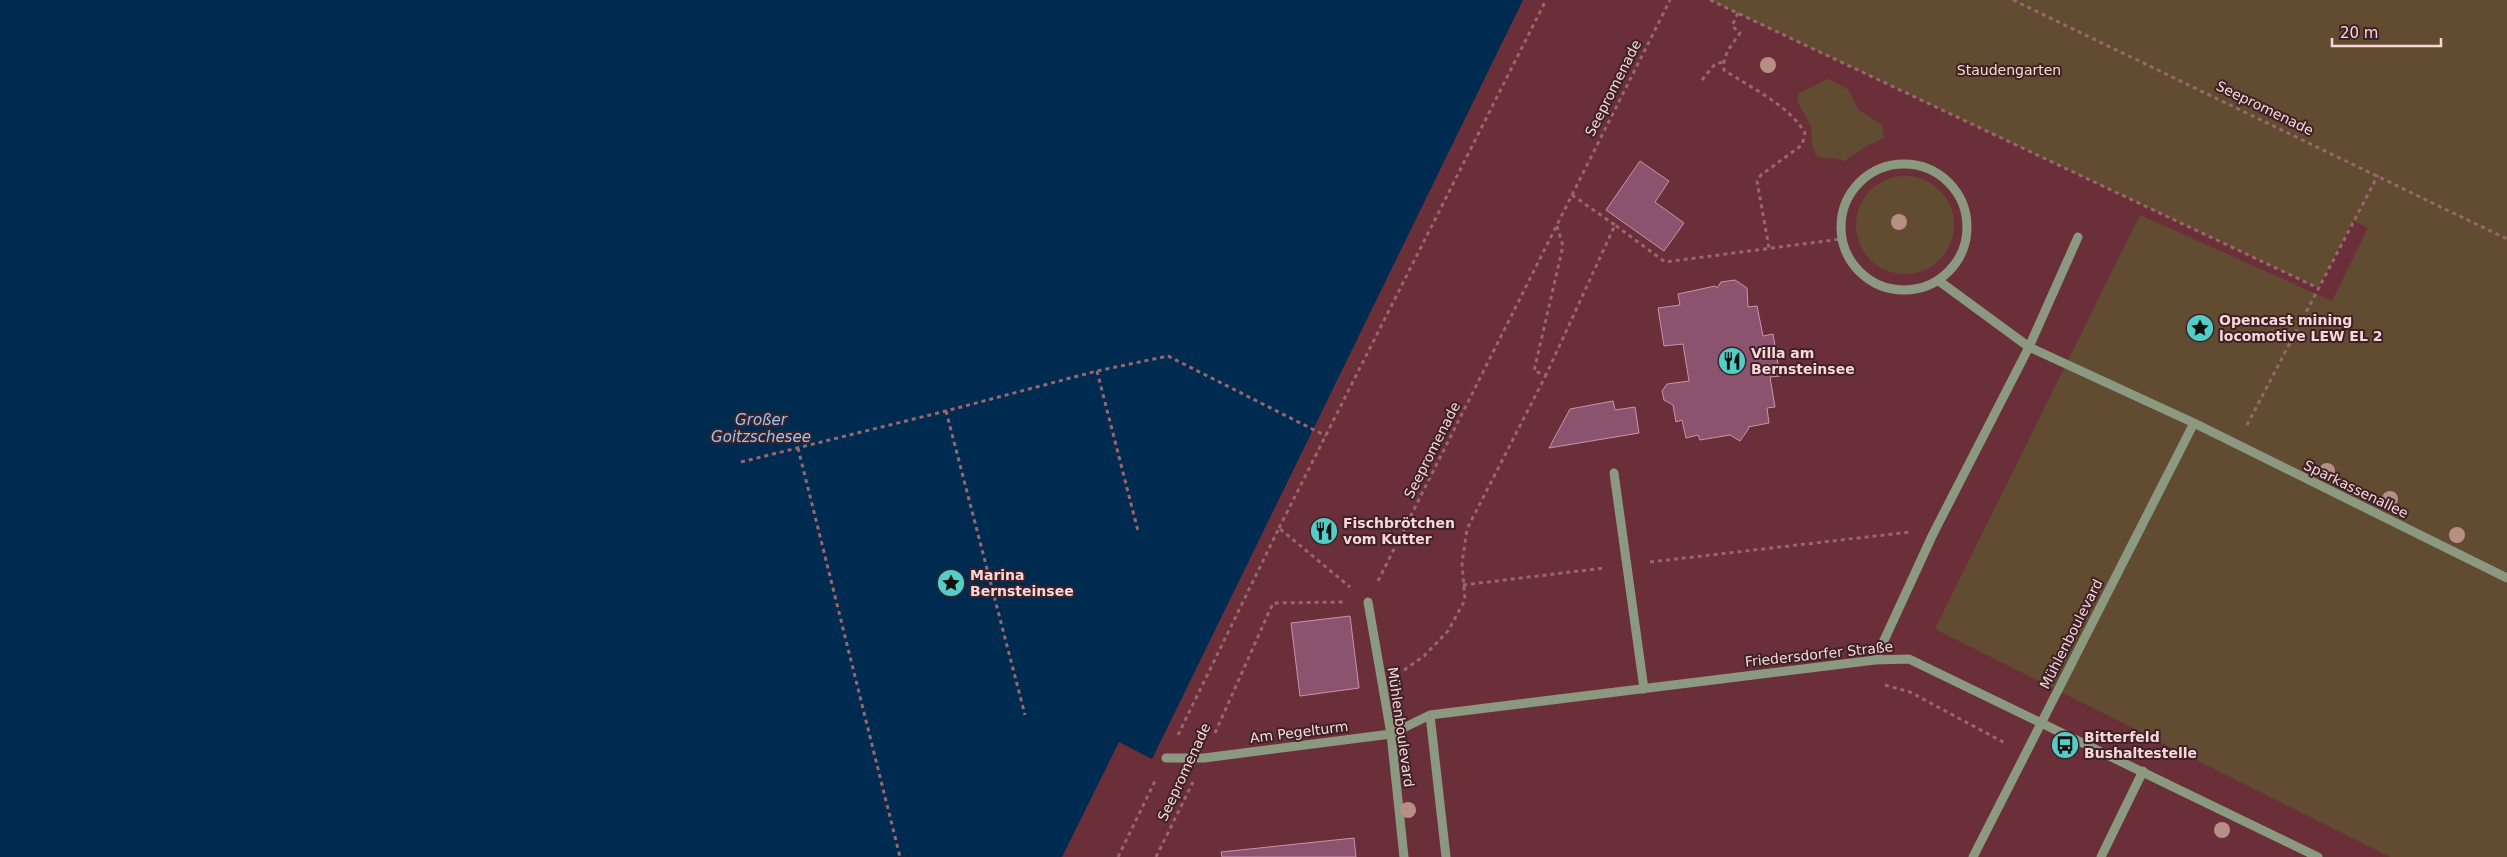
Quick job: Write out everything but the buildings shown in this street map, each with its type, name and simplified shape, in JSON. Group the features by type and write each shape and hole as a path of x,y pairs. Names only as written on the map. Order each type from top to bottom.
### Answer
{"street":[{"path":"1899,164 1920,165 1939,174 1955,188 1965,207 1968,228 1964,249 1955,267 1939,281 1920,289 1899,291 1879,286 1861,274 1848,258 1841,238 1841,217 1845,204 1861,180 1878,169 1899,164"},
{"path":"1875,660 1933,534 2029,347 2078,236"},
{"name":"Sparkassenallee","path":"1939,281 2029,347 2194,423 2237,446 2507,578"},
{"name":"Mühlenboulevard","path":"1973,857 2194,423"},
{"path":"1614,473 1644,690"},
{"name":"Mühlenboulevard","path":"1368,602 1391,734 1404,857"},
{"name":"Friedersdorfer Straße","path":"1430,715 1875,660 1909,658 2318,857"},
{"name":"Mühlenboulevard","path":"1430,715 1446,857"},
{"name":"Am Pegelturm","path":"1166,758 1204,758 1391,734 1430,715"},
{"path":"2101,857 2143,771"}],"path":[{"path":"1118,857 1279,528 1546,0"},
{"name":"Seepromenade","path":"1156,857 1204,758 1273,603 1368,602 1670,0"},
{"path":"1710,0 2318,288"},
{"name":"Seepromenade","path":"2013,0 2507,239"},
{"path":"1738,13 1732,26 1740,33 1723,62 1724,70 1787,112 1797,120 1805,132 1802,144 1761,175 1757,181 1770,248"},
{"path":"1702,80 1715,64 1723,62"},
{"path":"2237,446 2378,175"},
{"path":"1572,195 1665,262 1841,238"},
{"path":"1380,677 1396,677 1424,656 1448,631 1465,600 1462,563 1467,529 1546,374 1615,225"},
{"path":"1546,374 1534,371 1563,246 1557,226"},
{"path":"741,462 946,411 1097,370 1168,356 1326,436"},
{"path":"1097,370 1138,531"},
{"path":"946,411 1026,715"},
{"path":"798,448 900,857"},
{"path":"1279,528 1368,602"},
{"path":"1463,585 1920,530 1933,534"},
{"path":"1880,684 1910,692 2025,754"}],"green space":[{"name":"Staudengarten","path":"1710,0 2507,0 2507,857 2390,857 1935,629 2140,215 2332,301 2368,228 2353,221 2318,288"},
{"path":"1828,79 1848,89 1858,109 1882,125 1884,138 1865,147 1844,161 1816,156 1812,144 1811,126 1797,101 1799,93"},
{"path":"1905,176 1924,180 1939,191 1950,206 1954,225 1950,244 1939,259 1924,270 1905,274 1886,270 1871,259 1860,244 1856,225 1860,206 1871,191 1886,180"}],"water":[{"name":"Großer Goitzschesee","path":"0,0 1523,0 1152,759 1119,742 1062,857 0,857"}],"place":[{"name":"Opencast mining locomotive LEW EL 2","path":"2200,328"},
{"name":"Villa am Bernsteinsee","path":"1732,361"},
{"name":"Fischbrötchen vom Kutter","path":"1324,531"},
{"name":"Marina Bernsteinsee","path":"951,583"},
{"name":"Bitterfeld Bushaltestelle","path":"2065,745"}]}
